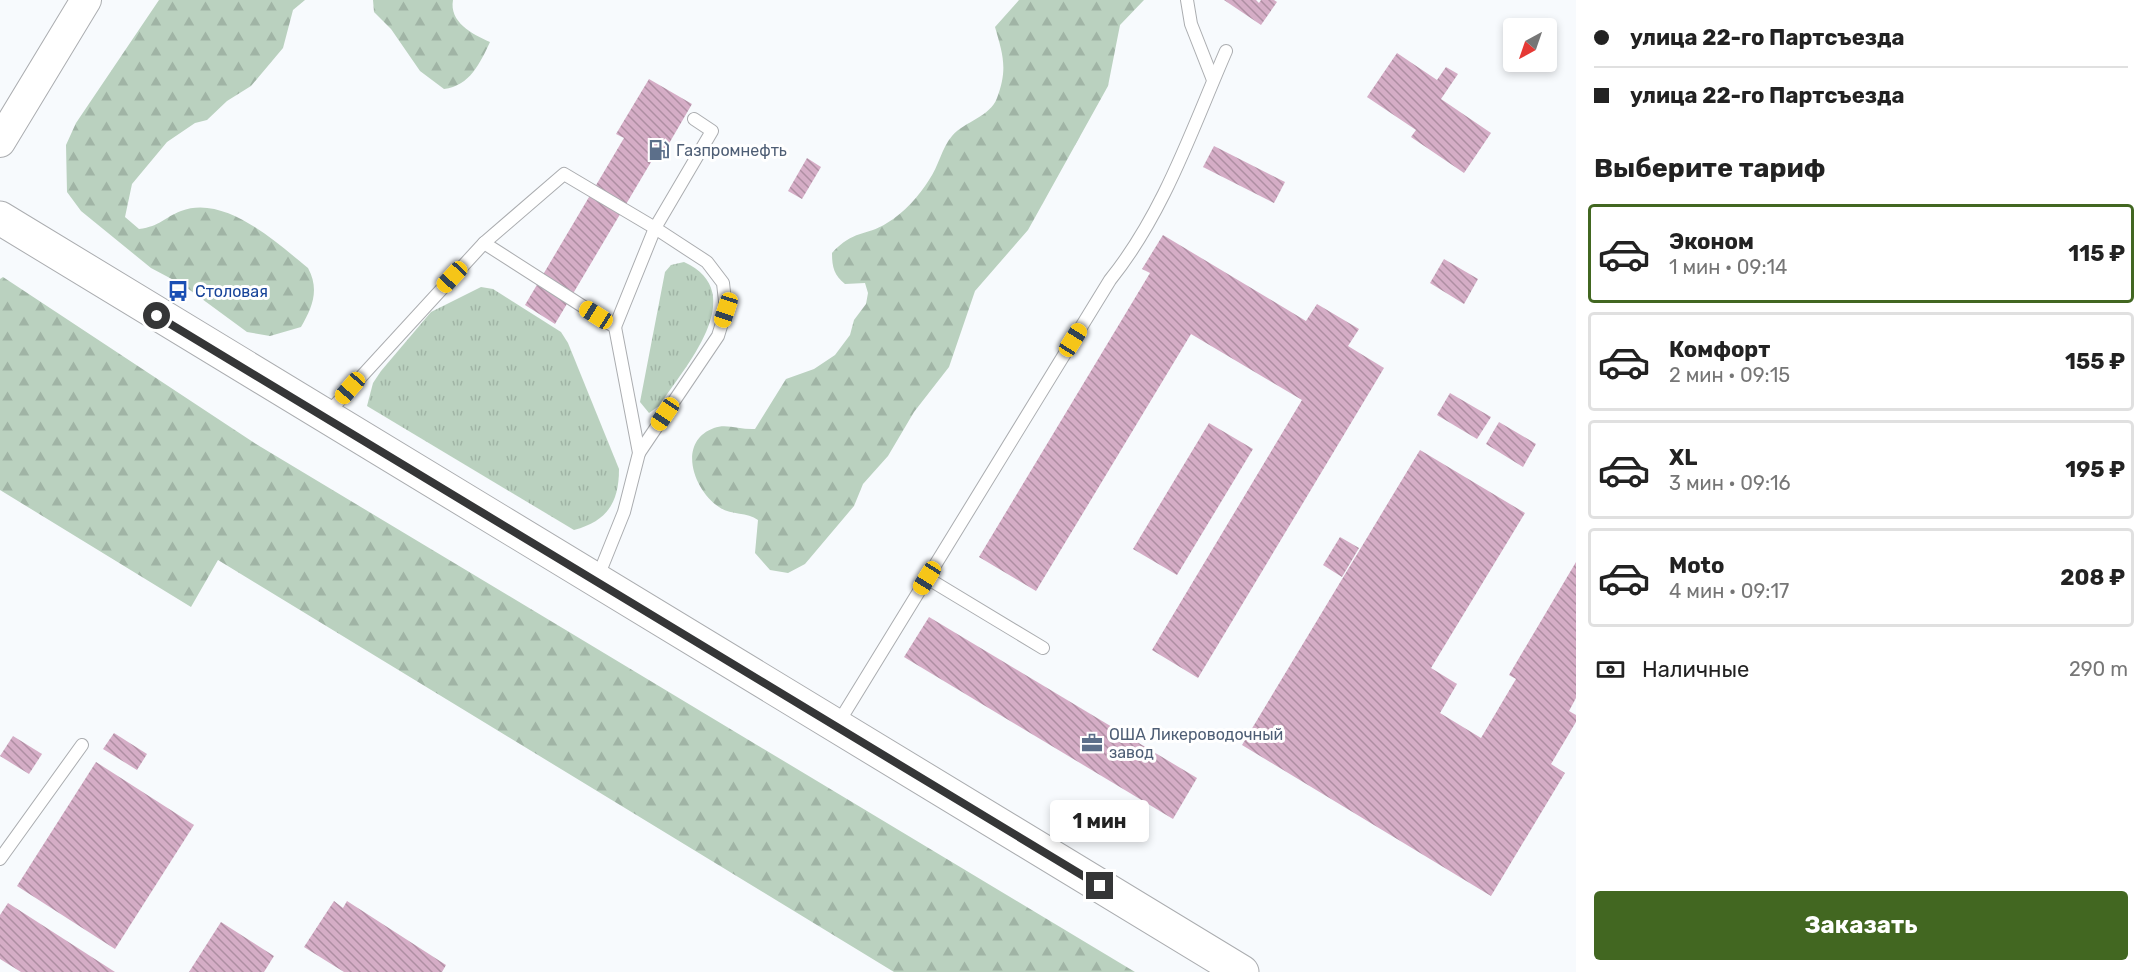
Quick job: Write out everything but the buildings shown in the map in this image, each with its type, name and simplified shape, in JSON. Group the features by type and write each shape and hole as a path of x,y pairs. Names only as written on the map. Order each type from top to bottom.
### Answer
{"main road":[{"path":"0,218 1242,972"}],"street":[{"path":"0,142 86,0"}],"lane":[{"path":"1187,0 1191,24 1213,80"},
{"path":"837,726 1110,280 1130,255 1155,213 1226,51"},
{"path":"639,453 615,327 655,228 712,130 694,119"},
{"path":"325,416 484,243 564,174 655,228 707,262 723,283 726,310 718,336 639,453 624,512 597,580"},
{"path":"484,243 615,327"},
{"path":"927,578 1043,648"},
{"path":"0,859 82,745"}],"green space":[{"path":"159,0 305,0 293,10 283,48 251,86 227,101 207,120 195,123 167,142 132,184 125,217 139,229 157,224 181,211 198,208 215,209 232,215 266,234 308,268 312,276 313,299 301,327 270,336 247,332 183,285 151,268 81,211 67,192 66,145 76,123"},
{"path":"373,0 453,0 453,8 458,21 469,31 490,42 473,72 461,83 444,89 420,71 391,29 374,12"},
{"path":"1019,0 1144,0 1120,25 1108,86 1028,230 975,291 949,367 914,412 888,456 863,484 854,506 805,564 788,573 770,570 755,553 758,520 723,510 702,490 693,467 692,455 695,444 702,435 714,428 729,426 755,429 786,379 814,369 835,355 850,335 854,320 866,304 868,293 865,283 845,284 841,281 834,270 832,253 847,240 879,227 905,209 929,180 952,136 994,104 1003,70 1002,54 995,27"},
{"path":"684,262 703,276 712,292 713,311 696,352 659,406 649,413 640,402 665,272 671,265"},
{"path":"3,277 256,444 1135,972 894,972 218,560 191,607 0,490 0,279"},
{"path":"481,287 493,289 561,332 568,343 619,469 617,492 609,509 603,516 585,526 574,530 367,406 373,383 381,371 431,312"}],"place":[{"name":"Газпромнефть","path":"659,150"},
{"name":"Столовая","path":"178,291"},
{"name":"ОША Ликероводочный завод","path":"1092,743"}],"route":[{"path":"157,316 1100,886"}]}
